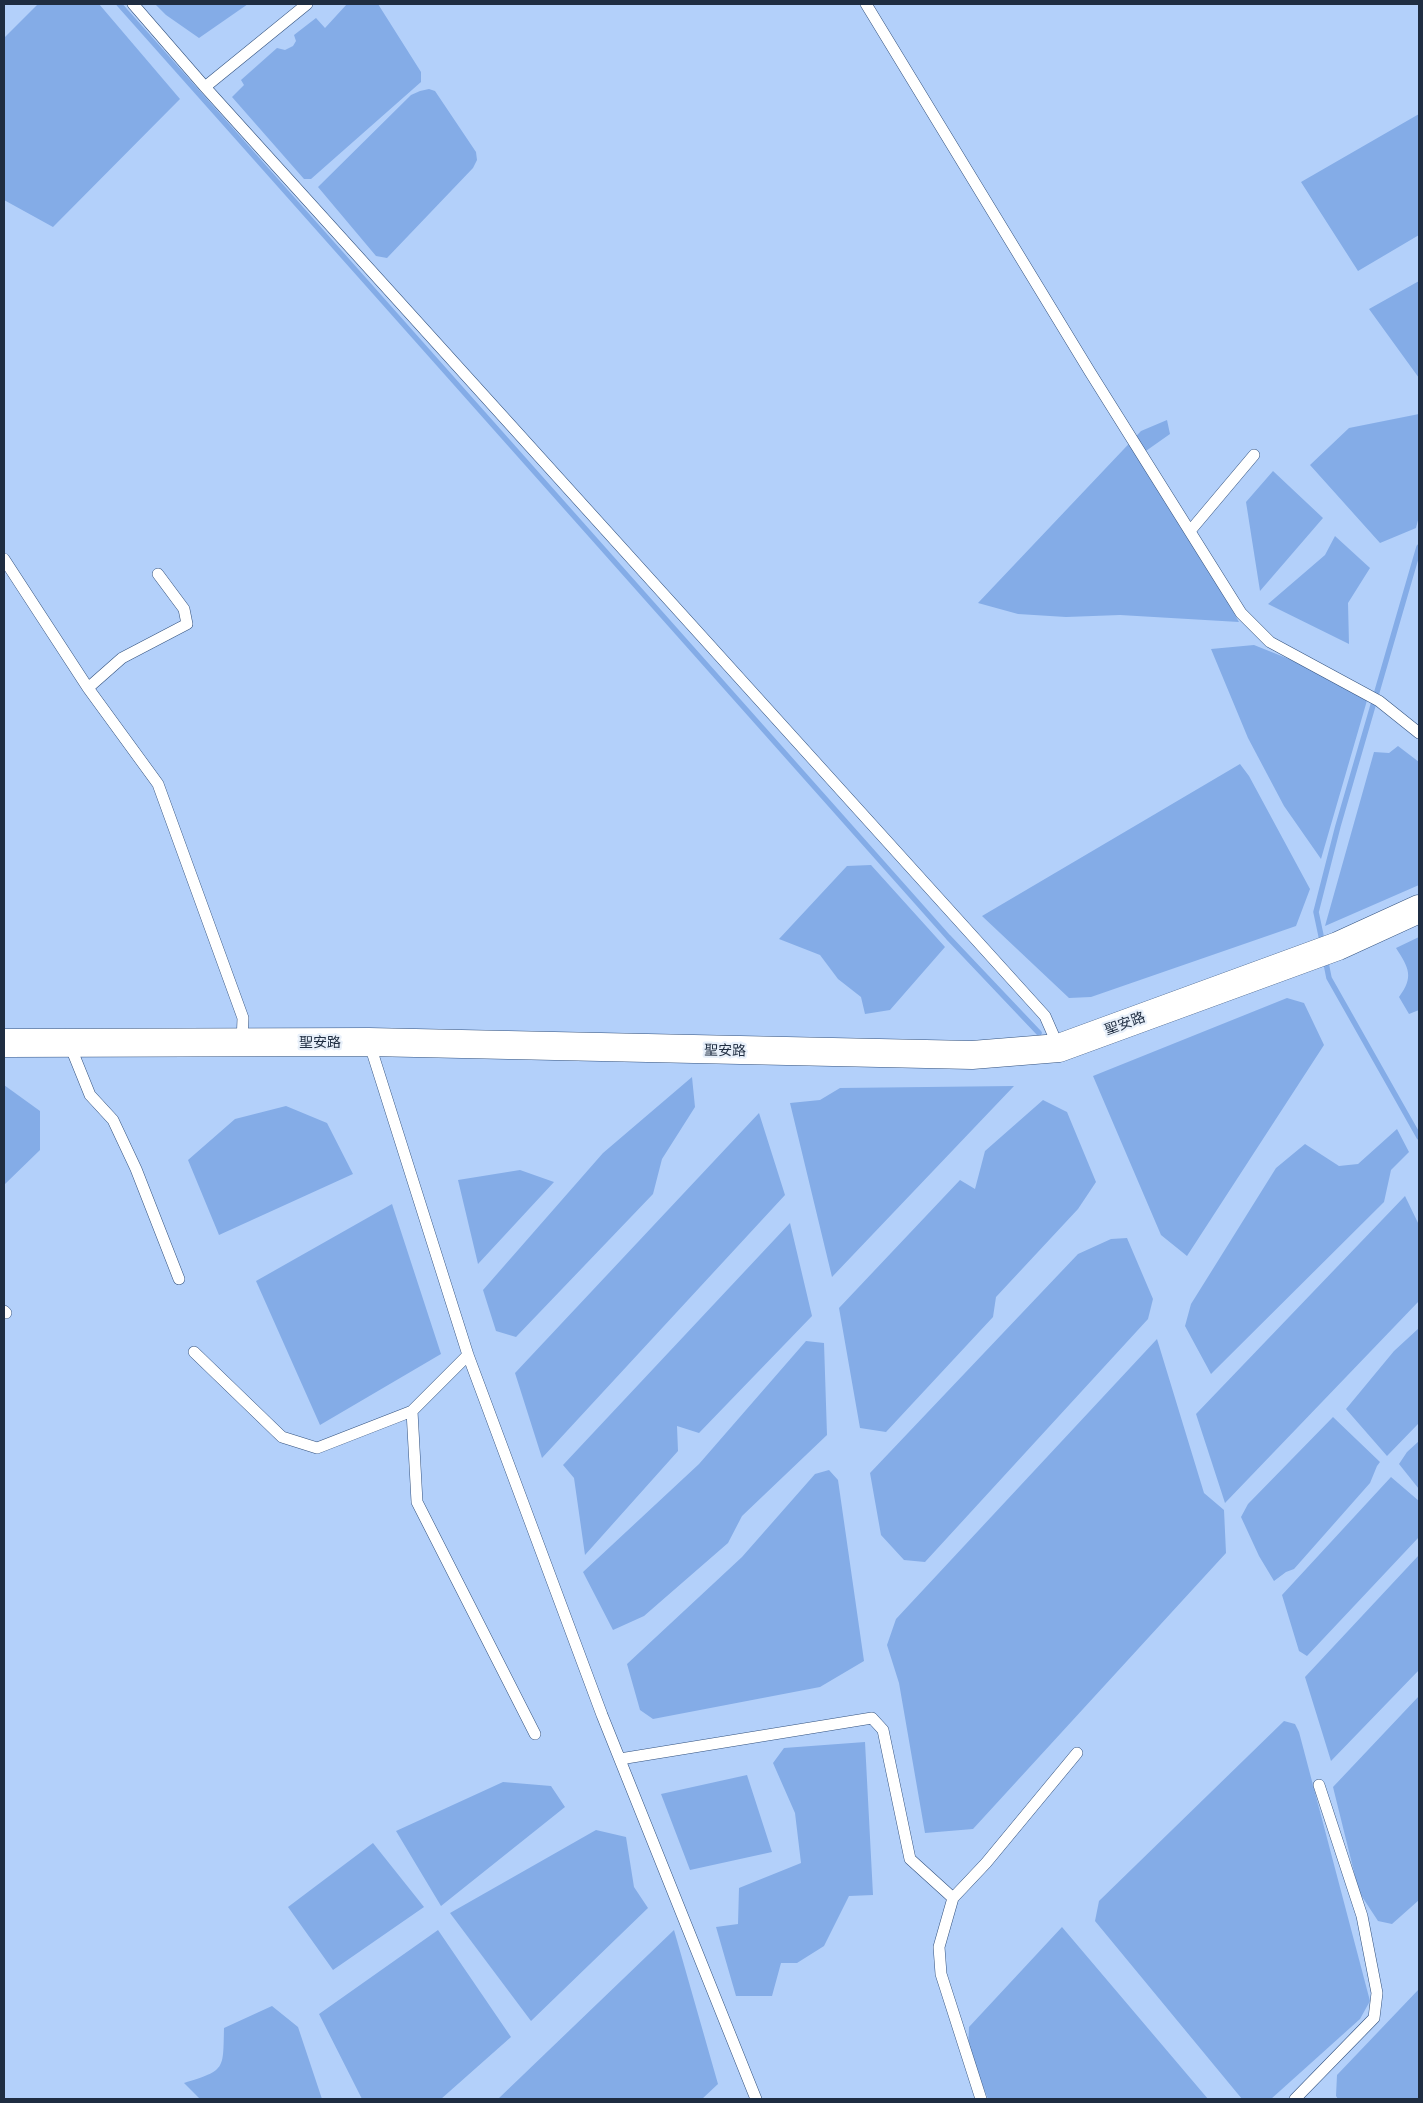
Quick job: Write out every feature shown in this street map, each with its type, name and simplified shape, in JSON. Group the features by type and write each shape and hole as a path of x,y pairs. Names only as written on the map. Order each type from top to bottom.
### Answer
{"street":[{"name":"聖安路","path":"4,1043 369,1042 972,1056 1059,1048 1338,946 1419,909"}],"lane":[{"path":"133,4 205,87 1045,1016 1059,1048"},
{"path":"205,87 307,4"},
{"path":"866,4 1090,372 1241,613 1270,642 1379,700 1419,733"},
{"path":"1190,531 1254,455"},
{"path":"4,559 88,688 158,784 242,1018 242,1043"},
{"path":"88,688 122,658 187,624 184,608 158,574"},
{"path":"369,1042 468,1355 620,1759 756,2099"},
{"path":"69,1043 90,1095 113,1120 136,1169 179,1279"},
{"path":"194,1352 282,1437 317,1448 412,1411 468,1355"},
{"path":"412,1411 416,1502 535,1734"},
{"path":"620,1759 872,1718 883,1730 910,1859 953,1898"},
{"path":"980,2099 941,1974 939,1947 953,1898 986,1863 1077,1753"},
{"path":"1295,2099 1374,2018 1377,1993 1362,1916 1319,1785"}],"water":[{"path":"38,4 99,4 180,99 53,227 4,200 4,38"},
{"path":"155,4 248,4 199,38 166,15"},
{"path":"347,4 378,4 421,72 421,82 311,179 304,179 232,97 244,85 241,80 277,48 285,50 293,46 296,41 294,35 316,18 325,28"},
{"path":"429,89 435,91 476,152 477,160 473,168 387,258 376,256 318,187 411,95"},
{"path":"1419,114 1419,235 1358,271 1301,182"},
{"path":"1419,281 1419,378 1369,309"},
{"path":"1419,414 1419,516 1416,528 1380,543 1310,465 1349,428"},
{"path":"1167,420 1170,434 1143,453 1239,622 1120,615 1066,617 1018,614 978,603 1141,431"},
{"path":"1273,471 1323,518 1260,591 1246,502"},
{"path":"1335,536 1370,568 1348,603 1349,644 1268,604 1325,555"},
{"path":"1254,645 1289,659 1368,697 1321,859 1284,806 1248,738 1211,649"},
{"path":"1398,746 1419,762 1419,885 1325,926 1374,752 1389,753"},
{"path":"1240,764 1249,776 1310,889 1296,926 1091,997 1069,998 982,916"},
{"path":"871,865 945,947 890,1010 865,1014 861,997 838,979 820,955 779,939 847,866"},
{"path":"1419,937 1419,1010 1409,1014 1399,997 1407,984 1408,972 1396,948"},
{"path":"1287,998 1304,1003 1324,1045 1187,1256 1161,1235 1093,1076"},
{"path":"692,1077 695,1107 662,1159 653,1194 516,1337 496,1331 483,1290 603,1153"},
{"path":"4,1085 40,1111 40,1150 4,1185"},
{"path":"1014,1086 832,1277 790,1103 820,1100 840,1088"},
{"path":"1043,1100 1067,1112 1096,1182 1078,1209 996,1297 993,1317 886,1432 860,1428 839,1308 960,1180 975,1189 985,1151"},
{"path":"286,1106 327,1123 353,1174 219,1235 188,1160 235,1119"},
{"path":"759,1113 785,1195 542,1458 515,1373"},
{"path":"1397,1129 1409,1152 1391,1170 1384,1202 1211,1374 1185,1326 1191,1304 1276,1168 1305,1144 1339,1166 1358,1164"},
{"path":"520,1170 554,1182 478,1264 458,1180"},
{"path":"1405,1196 1419,1225 1419,1301 1225,1503 1196,1414"},
{"path":"392,1204 441,1354 320,1425 256,1281"},
{"path":"790,1223 812,1316 699,1433 677,1426 678,1451 585,1555 574,1478 563,1465"},
{"path":"1127,1238 1153,1299 1148,1319 925,1562 904,1560 881,1535 870,1473 1078,1254 1111,1239"},
{"path":"1419,1328 1419,1423 1387,1456 1346,1409 1394,1351"},
{"path":"1157,1339 1204,1493 1224,1510 1226,1553 973,1829 925,1833 899,1683 887,1645 896,1619"},
{"path":"806,1341 824,1343 827,1435 742,1516 728,1543 644,1616 613,1630 583,1572 699,1464"},
{"path":"1333,1417 1380,1462 1370,1483 1294,1569 1286,1572 1274,1581 1259,1556 1241,1517 1248,1504"},
{"path":"1419,1441 1419,1489 1399,1464 1407,1452"},
{"path":"829,1470 838,1480 864,1661 820,1687 653,1719 640,1710 627,1664 742,1557 815,1474"},
{"path":"1391,1477 1419,1501 1419,1537 1307,1656 1299,1651 1282,1595"},
{"path":"1419,1555 1419,1670 1331,1761 1305,1677"},
{"path":"1419,1696 1419,1900 1392,1924 1378,1921 1359,1892 1333,1787"},
{"path":"1284,1721 1295,1724 1299,1732 1370,2001 1360,2019 1271,2099 1242,2099 1095,1921 1099,1901"},
{"path":"865,1742 873,1895 849,1896 824,1946 797,1963 781,1963 772,1996 736,1996 716,1927 738,1924 739,1888 801,1863 795,1813 773,1763 784,1748"},
{"path":"747,1775 772,1852 690,1870 661,1794"},
{"path":"503,1782 551,1786 565,1807 441,1906 396,1831"},
{"path":"596,1830 626,1837 634,1887 648,1908 531,2021 450,1913"},
{"path":"373,1843 424,1907 333,1970 288,1907"},
{"path":"1062,1927 1208,2099 988,2099 968,2049 969,2027"},
{"path":"438,1930 511,2037 441,2099 362,2099 319,2014"},
{"path":"674,1930 718,2084 702,2099 498,2099"},
{"path":"1419,1989 1419,2099 1338,2099 1336,2096 1337,2075"},
{"path":"272,2006 298,2027 322,2099 200,2099 184,2083 208,2075 219,2066 222,2060 224,2028"}],"waterway":[{"path":"119,4 948,937 1039,1033"},
{"path":"1323,945 1316,912 1338,826 1419,547"},
{"path":"1325,958 1329,978 1419,1137"}]}
